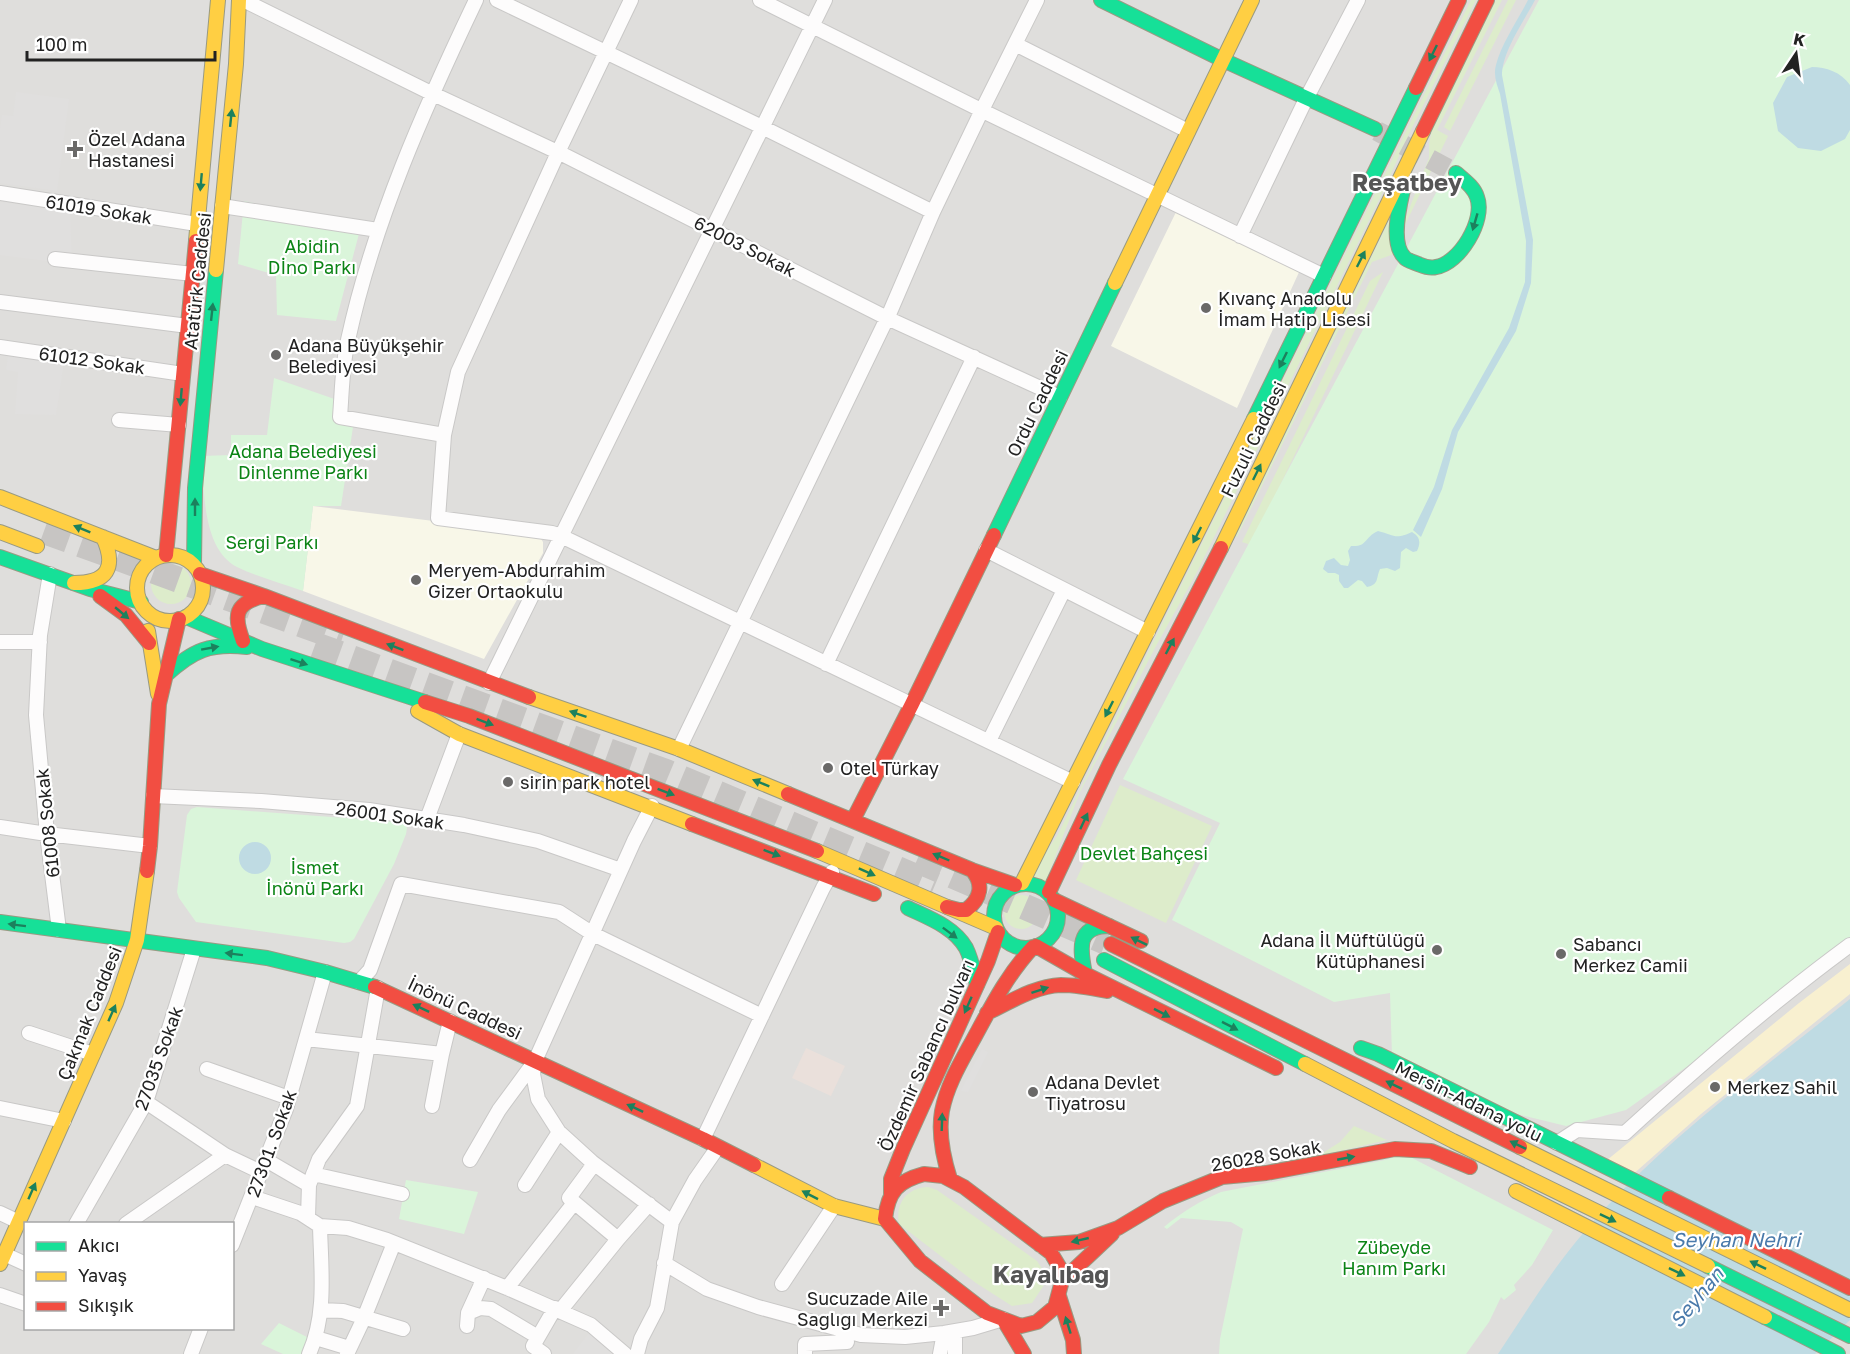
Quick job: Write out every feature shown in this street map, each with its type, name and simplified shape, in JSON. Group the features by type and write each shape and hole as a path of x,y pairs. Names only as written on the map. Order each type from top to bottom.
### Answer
{"main road":[{"name":"Atatürk Caddesi","path":"161,557 179,425 218,0"},
{"name":"Atatürk Caddesi","path":"197,569 195,488 241,0"},
{"path":"1101,0 1223,60 1375,129"},
{"name":"Ordu Caddesi","path":"853,820 912,705 1252,0"},
{"name":"Fuzuli Caddesi","path":"1019,884 1073,782 1214,501 1459,0"},
{"name":"Fuzuli Caddesi","path":"1051,896 1114,755 1209,572 1487,0"},
{"path":"1311,100 1329,116 1372,134 1384,152"},
{"path":"1408,164 1398,207 1396,231 1404,258 1424,267 1439,267 1452,259 1473,232 1479,203 1470,183 1456,173"},
{"path":"0,497 161,557"},
{"path":"0,532 37,546"},
{"path":"74,583 98,580 108,567 110,553 104,537"},
{"path":"159,704 144,606 138,592 138,582 141,572 148,564 161,557 176,555 186,559 197,569 264,596 489,683 679,749 972,870 1019,884 1041,887 1051,896 1151,946"},
{"path":"0,557 144,606 155,617 165,620 183,618 193,612 200,603 203,584 197,569"},
{"path":"90,589 126,615 149,643"},
{"path":"243,641 237,621 239,610 251,598 264,596"},
{"path":"183,618 262,649 370,686 469,716 838,860 997,930"},
{"name":"Çakmak Caddesi","path":"2,1259 116,1003 137,940 150,846 159,704 183,618"},
{"path":"166,675 187,656 203,648 236,645 262,649"},
{"path":"370,686 459,734 831,876 933,921 955,935 964,945 977,985"},
{"path":"831,876 906,900 968,910 977,899 981,884 978,876 972,870"},
{"path":"1019,884 1002,893 993,914 997,930 1007,942 1020,947 1035,947 1284,1072"},
{"path":"1035,947 1049,939 1056,927 1058,913 1051,896"},
{"name":"İnönü Caddesi","path":"0,922 267,958 378,988 703,1139 834,1206 885,1219"},
{"path":"1085,974 1080,954 1084,938 1094,927 1109,926"},
{"name":"Özdemir Sabancı bulvarı","path":"885,1219 886,1205 891,1194 891,1179 988,961 997,930"},
{"name":"Mersin-Adana yolu","path":"1112,944 1850,1310"},
{"name":"Özdemir Sabancı bulvarı","path":"950,1179 943,1157 942,1112 951,1080 1011,972 1035,947"},
{"path":"1104,960 1453,1142 1850,1336"},
{"path":"987,1013 1021,996 1053,986 1073,986 1123,993"},
{"path":"1465,1120 1441,1098 1371,1057 1355,1045 1378,1054 1850,1288"},
{"path":"1346,1100 1378,1112 1426,1135 1453,1142"},
{"name":"26028 Sokak","path":"1040,1245 1079,1242 1118,1228 1163,1201 1222,1177 1395,1149 1431,1151 1475,1170 1413,1138"},
{"path":"885,1219 920,1262 987,1313 1022,1326 1037,1322 1055,1307 1062,1281 1060,1268 1050,1253 964,1187 943,1176 924,1174 908,1178 895,1187 891,1194"},
{"path":"1500,1183 1838,1354"},
{"path":"1062,1281 1118,1228"},
{"path":"1810,1291 1828,1290 1850,1300"},
{"path":"1059,1296 1073,1340 1074,1354"},
{"path":"1799,1311 1808,1324 1850,1351"},
{"path":"1003,1319 1024,1354"}],"street":[{"name":"62003 Sokak","path":"241,0 558,152 887,318 1060,397"},
{"path":"444,435 340,417 347,342 378,230 431,93 476,0"},
{"path":"497,0 933,212"},
{"path":"631,0 558,152 458,372 444,435 438,518 561,536 1073,782"},
{"path":"760,0 1156,196 1324,276"},
{"path":"489,683 825,0"},
{"path":"679,749 887,318 933,212 1037,0"},
{"path":"1240,236 1311,100 1358,0"},
{"path":"1015,44 1188,131"},
{"name":"61019 Sokak","path":"0,193 197,224"},
{"path":"222,206 378,230"},
{"path":"55,259 193,274"},
{"path":"0,302 188,326"},
{"name":"61012 Sokak","path":"0,347 183,374"},
{"path":"826,664 974,357"},
{"path":"119,420 179,425"},
{"path":"986,550 1148,632"},
{"path":"0,642 40,639 50,574"},
{"path":"989,741 1064,590"},
{"name":"61008 Sokak","path":"40,639 36,715 59,930"},
{"path":"427,819 459,734"},
{"name":"26001 Sokak","path":"153,796 261,801 369,810 465,825 538,842 621,870"},
{"path":"470,1160 499,1110 535,1061 652,807"},
{"path":"0,826 150,846"},
{"path":"703,1139 838,860"},
{"path":"359,982 370,970 401,884 559,912 593,934 762,1016"},
{"path":"1557,1143 1577,1130 1624,1133 1709,1058 1810,974 1850,945"},
{"name":"27035 Sokak","path":"77,1222 146,1102 194,949"},
{"name":"27301. Sokak","path":"234,1240 289,1098 325,972"},
{"path":"308,1217 311,1179 319,1159 357,1106 378,988"},
{"path":"432,1106 450,1021"},
{"path":"28,1033 93,1054"},
{"path":"306,1039 442,1054"},
{"path":"535,1061 533,1074 538,1099 559,1132 594,1164 672,1222"},
{"path":"207,1069 289,1098"},
{"path":"146,1102 225,1155 311,1179 402,1194"},
{"path":"0,1108 64,1121"},
{"path":"525,1185 559,1132"},
{"path":"637,1354 641,1339 657,1308 672,1222 694,1180 718,1147"},
{"path":"129,1222 225,1155"},
{"path":"594,1164 569,1198 618,1239"},
{"path":"252,1197 308,1217 320,1226 348,1228 394,1242 484,1278 591,1325 625,1354"},
{"path":"507,1288 574,1203"},
{"path":"544,1354 533,1346 538,1337 558,1310 649,1204"},
{"path":"782,1284 834,1206"},
{"path":"0,1213 19,1222"},
{"path":"309,1354 316,1338 321,1310 320,1226"},
{"path":"316,1338 348,1351 364,1318 394,1242"},
{"path":"2,1259 24,1264"},
{"path":"664,1263 707,1289 847,1342"},
{"path":"484,1278 468,1319 480,1308 491,1309 538,1337"},
{"path":"0,1295 24,1303"},
{"path":"321,1310 343,1311 403,1329"},
{"path":"806,1354 805,1344 847,1342 861,1335 905,1337 949,1333 1003,1319"},
{"path":"191,1354 201,1330"},
{"path":"940,1354 949,1333"},
{"path":"949,1333 955,1354"}],"shaded area":[{"path":"0,0 1850,0 1850,1354 0,1354"},
{"path":"16,92 69,99 57,191 0,183 2,115 13,116"},
{"path":"0,202 70,210 72,264 0,255"},
{"name":"Kıvanç Anadolu İmam Hatip Lisesi","path":"1177,210 1300,270 1237,408 1111,346"},
{"path":"8,354 64,362 56,415 15,414 18,372 6,370"},
{"name":"Meryem-Abdurrahim Gizer Ortaokulu","path":"313,506 538,534 543,542 543,553 484,659 303,591"},
{"path":"806,1048 845,1066 831,1096 792,1078"},
{"path":"982,1049 988,1052 968,1092 961,1091"},
{"path":"592,1329 618,1354 573,1354"}],"green space":[{"path":"1471,0 1476,0 1196,574 1080,792 1045,883 1030,875 1057,836"},
{"path":"1496,0 1502,0 1437,130 1448,136 1404,227 1429,158 1429,144 1434,121"},
{"path":"1508,0 1516,0 1450,131 1444,127"},
{"path":"1539,0 1850,0 1850,938 1734,1033 1626,1110 1566,1126 1505,1111 1392,1055 1390,993 1334,1002 1172,920 1220,823 1123,779"},
{"path":"1400,198 1394,254 1372,262 1237,537 1235,536"},
{"name":"Abidin Dİno Parkı","path":"244,201 361,226 336,321 277,315 276,275 238,264"},
{"path":"1383,272 1251,545 1242,542 1370,281"},
{"path":"274,378 343,402 353,427 341,506 313,506 303,591 237,567 217,547 207,517 202,456 231,455 231,435 267,435"},
{"path":"171,564 179,565 185,570 190,576 190,592 185,598 179,603 171,604 163,603 157,598 152,592 151,584 152,576 157,570 163,565"},
{"name":"Devlet Bahçesi","path":"1120,785 1212,826 1166,923 1076,880"},
{"name":"İsmet İnönü Parkı","path":"197,807 399,822 407,828 394,864 354,939 344,943 196,922 177,892 187,815 191,809"},
{"path":"1021,895 1033,900 1038,912 1033,924 1021,929 1009,924 1004,912 1009,900"},
{"path":"1354,1126 1387,1140 1318,1156 1340,1142"},
{"name":"Zübeyde Hanım Parkı","path":"1398,1156 1412,1158 1553,1230 1532,1265 1514,1285 1516,1290 1504,1300 1501,1297 1489,1322 1466,1354 1219,1354 1220,1339 1243,1229 1231,1222 1181,1218 1167,1229 1164,1227 1191,1207 1221,1192"},
{"path":"406,1180 478,1192 464,1234 399,1219"},
{"path":"928,1187 937,1190 1037,1261 1045,1273 1044,1285 1032,1303 1012,1306 976,1283 899,1224 899,1210 904,1198 914,1190"},
{"path":"279,1323 309,1338 301,1354 283,1354 261,1344"}],"sand":[{"name":"Merkez Sahil","path":"1850,964 1850,994 1701,1114 1630,1177 1601,1165 1799,1003"}],"water":[{"path":"1528,0 1535,0 1510,47 1502,75 1533,240 1531,283 1516,331 1458,432 1442,489 1421,537 1413,530 1434,487 1452,430 1509,328 1525,282 1526,241 1495,72 1502,49"},
{"path":"1812,67 1833,71 1850,85 1850,130 1845,139 1821,151 1798,148 1778,131 1773,103 1787,77"},
{"path":"1378,531 1398,536 1412,532 1419,540 1417,551 1413,552 1406,548 1401,552 1400,568 1395,571 1387,568 1380,569 1375,583 1367,587 1358,580 1348,588 1344,588 1339,581 1339,575 1328,573 1323,569 1326,561 1334,558 1341,565 1348,566 1350,560 1348,551 1351,546 1363,544"},
{"path":"255,842 266,847 271,858 266,869 255,874 244,869 239,858 244,847"},
{"name":"Seyhan Nehri","path":"1850,999 1850,1320 1815,1354 1498,1354 1561,1260 1614,1198 1712,1109"}],"tunnel":[{"path":"1377,131 1456,173"},
{"path":"44,531 342,639"},
{"path":"315,645 666,772 935,885"},
{"path":"917,860 1106,942"}],"traffic: fast":[{"path":"1101,0 1223,60 1375,129"},
{"path":"1254,419 1416,88"},
{"path":"1403,190 1397,225 1400,252 1409,261 1426,267 1436,267 1445,264 1461,250 1469,240 1478,217 1479,206 1476,193 1456,173"},
{"path":"194,565 195,488 216,270"},
{"path":"994,535 1115,283"},
{"path":"0,557 90,589 141,602"},
{"path":"186,617 262,649 425,702"},
{"path":"166,675 203,650 223,646 247,647"},
{"path":"1020,884 1032,884 1049,893 1056,904 1058,916 1056,928 1049,939 1032,948 1020,948 1008,943 999,934 994,922 994,910 999,898 1008,889 1020,884"},
{"path":"908,908 955,934 970,957 977,985"},
{"path":"0,922 267,958 375,987"},
{"path":"1085,974 1082,956 1083,941 1091,930 1109,926"},
{"path":"1104,960 1305,1064"},
{"path":"1361,1048 1378,1054 1669,1198"},
{"path":"1708,1266 1850,1336"},
{"path":"1765,1317 1838,1354"}],"traffic: slow":[{"path":"196,241 218,0"},
{"path":"216,270 236,64 239,0"},
{"path":"1115,283 1252,0"},
{"path":"1221,548 1423,131"},
{"path":"1022,883 1254,419"},
{"path":"0,497 156,558"},
{"path":"0,532 37,546"},
{"path":"74,583 94,580 106,572 109,557 103,537"},
{"path":"170,555 183,558 193,565 200,575 203,588 200,601 193,611 183,618 170,621 157,618 147,611 140,601 137,588 140,575 147,565 157,558 170,555"},
{"path":"148,631 158,694"},
{"path":"529,697 679,749 788,794"},
{"path":"418,711 459,734 692,824"},
{"path":"817,851 996,928"},
{"path":"0,1264 116,1003 137,940 147,871"},
{"path":"1305,1064 1453,1141 1708,1266"},
{"path":"1520,1147 1850,1310"},
{"path":"754,1165 834,1206 885,1219"},
{"path":"1516,1191 1765,1317"}],"traffic: jam":[{"path":"1416,88 1459,0"},
{"path":"1423,131 1487,0"},
{"path":"166,555 196,241"},
{"path":"853,820 994,535"},
{"path":"1049,892 1109,765 1221,548"},
{"path":"200,574 264,596 529,697"},
{"path":"100,596 126,615 149,643"},
{"path":"243,641 238,624 239,611 247,602 264,596"},
{"path":"147,871 159,704 179,619"},
{"path":"425,702 469,716 817,851"},
{"path":"788,794 972,870 1015,885"},
{"path":"692,824 874,894"},
{"path":"947,907 966,910 975,901 979,886 972,870"},
{"path":"1054,900 1141,941"},
{"path":"891,1194 891,1179 903,1149 988,961 998,932"},
{"path":"1111,944 1520,1147"},
{"path":"1036,946 1085,974 1276,1068"},
{"path":"950,1179 941,1137 942,1111 947,1092 959,1065 1000,992 1033,947"},
{"path":"987,1013 1023,995 1051,986 1061,985 1107,991"},
{"path":"375,987 703,1139 754,1165"},
{"path":"1040,1245 1079,1242 1118,1228 1163,1201 1222,1177 1266,1173 1395,1149 1431,1151 1470,1167"},
{"path":"924,1174 943,1176 964,1187 1051,1253 1060,1268 1062,1281 1055,1307 1037,1322 1021,1326 987,1313 920,1261 885,1219 886,1209 896,1189 907,1180 924,1174"},
{"path":"1669,1198 1850,1288"},
{"path":"1062,1281 1112,1234"},
{"path":"1059,1296 1073,1340 1074,1354"},
{"path":"1003,1319 1024,1354"}],"place":[{"name":"Özel Adana Hastanesi","path":"75,149"},
{"name":"Kıvanç Anadolu İmam Hatip Lisesi","path":"1206,308"},
{"name":"Adana Büyükşehir Belediyesi","path":"276,355"},
{"name":"Meryem-Abdurrahim Gizer Ortaokulu","path":"416,580"},
{"name":"Otel Türkay","path":"828,768"},
{"name":"sirin park hotel","path":"508,782"},
{"name":"Adana İl Müftülüğü Kütüphanesi","path":"1437,950"},
{"name":"Sabancı Merkez Camii","path":"1561,954"},
{"name":"Merkez Sahil","path":"1715,1087"},
{"name":"Adana Devlet Tiyatrosu","path":"1033,1092"},
{"name":"Sucuzade Aile Saglıgı Merkezi","path":"941,1308"}],"district":[{"name":"Reşatbey","path":"1407,181"},
{"name":"Kayalıbağ","path":"1051,1273"}],"park label":[{"name":"Adana Belediyesi Dinlenme Parkı","path":"303,461"},
{"name":"Sergi Parkı","path":"272,542"}],"water label":[{"name":"Seyhan","path":"1696,1297"}]}
